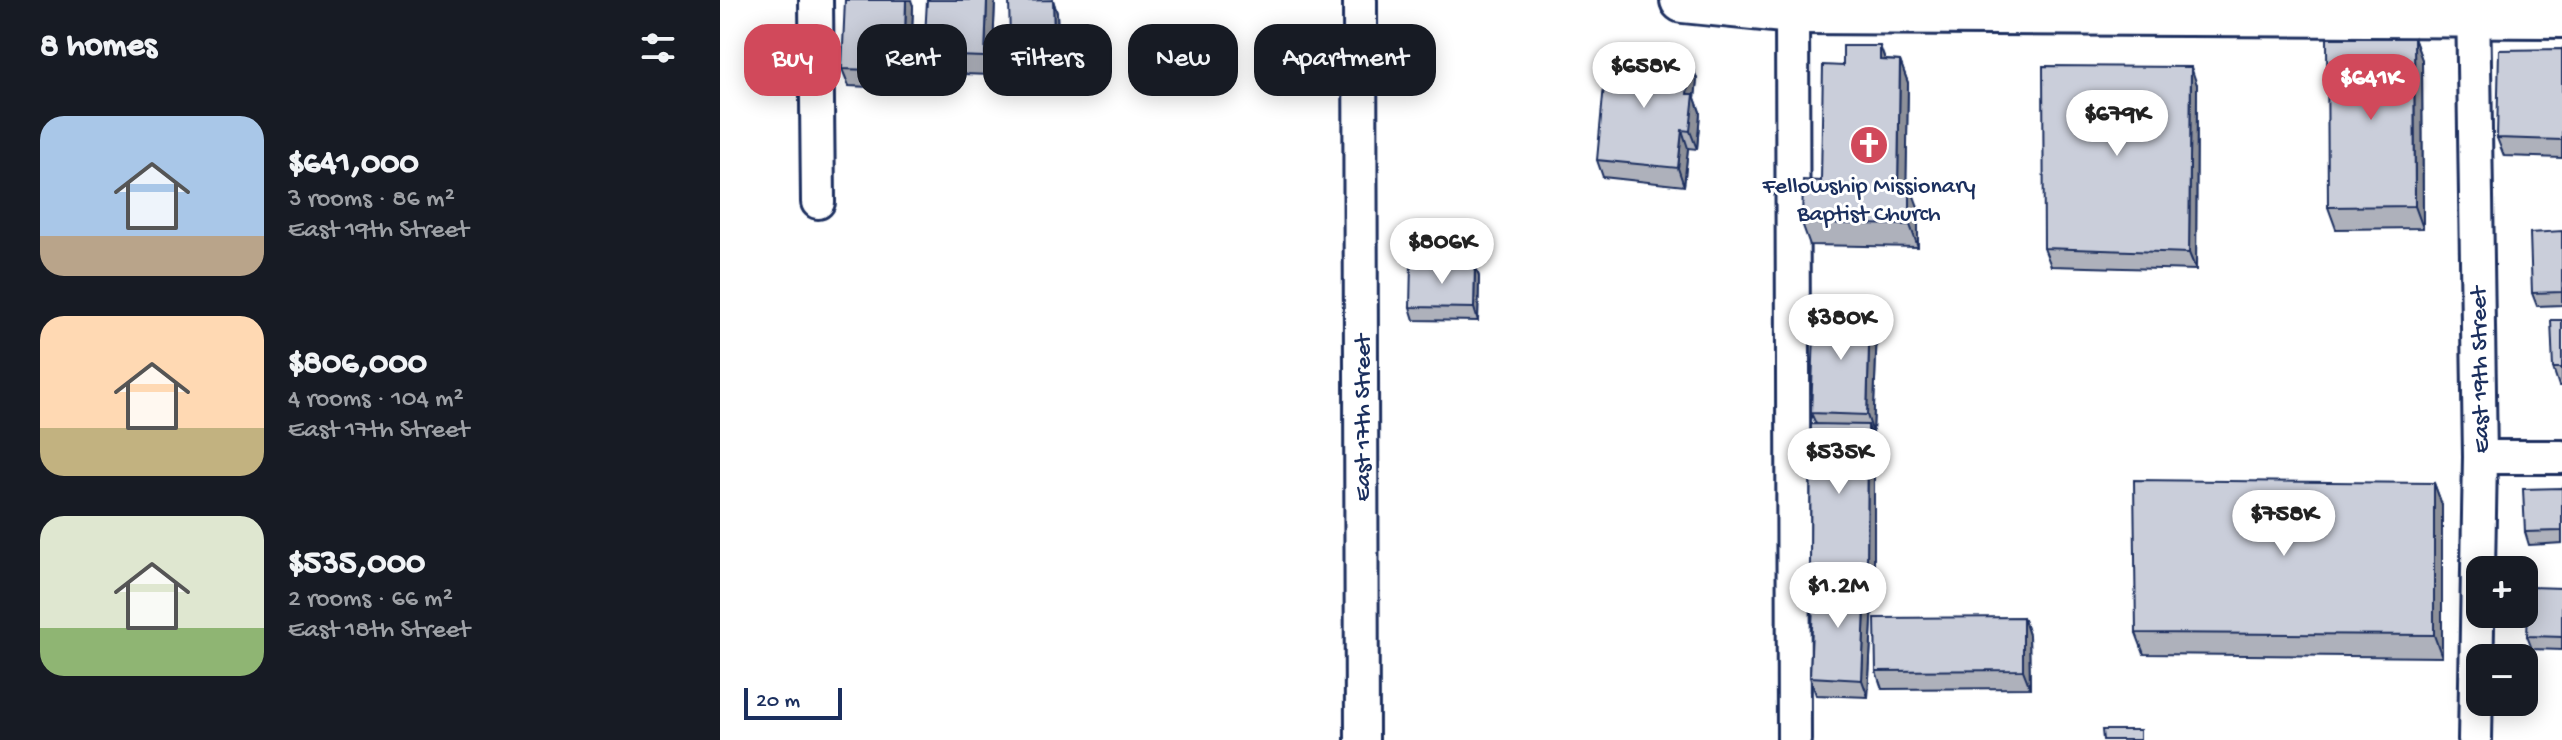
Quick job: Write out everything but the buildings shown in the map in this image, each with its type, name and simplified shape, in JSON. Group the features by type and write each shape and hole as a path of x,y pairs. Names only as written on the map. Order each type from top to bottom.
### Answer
{"main road":[{"path":"1683,0 1792,6 2473,7 2562,15"}],"street":[{"path":"816,0 818,202"},
{"name":"East 17th Street","path":"1360,0 1362,740"},
{"path":"1792,6 1794,740"},
{"name":"East 19th Street","path":"2473,7 2480,457 2475,740"},
{"path":"2480,457 2562,457"}],"place":[{"name":"Fellowship Missionary Baptist Church","path":"1869,145"}]}
